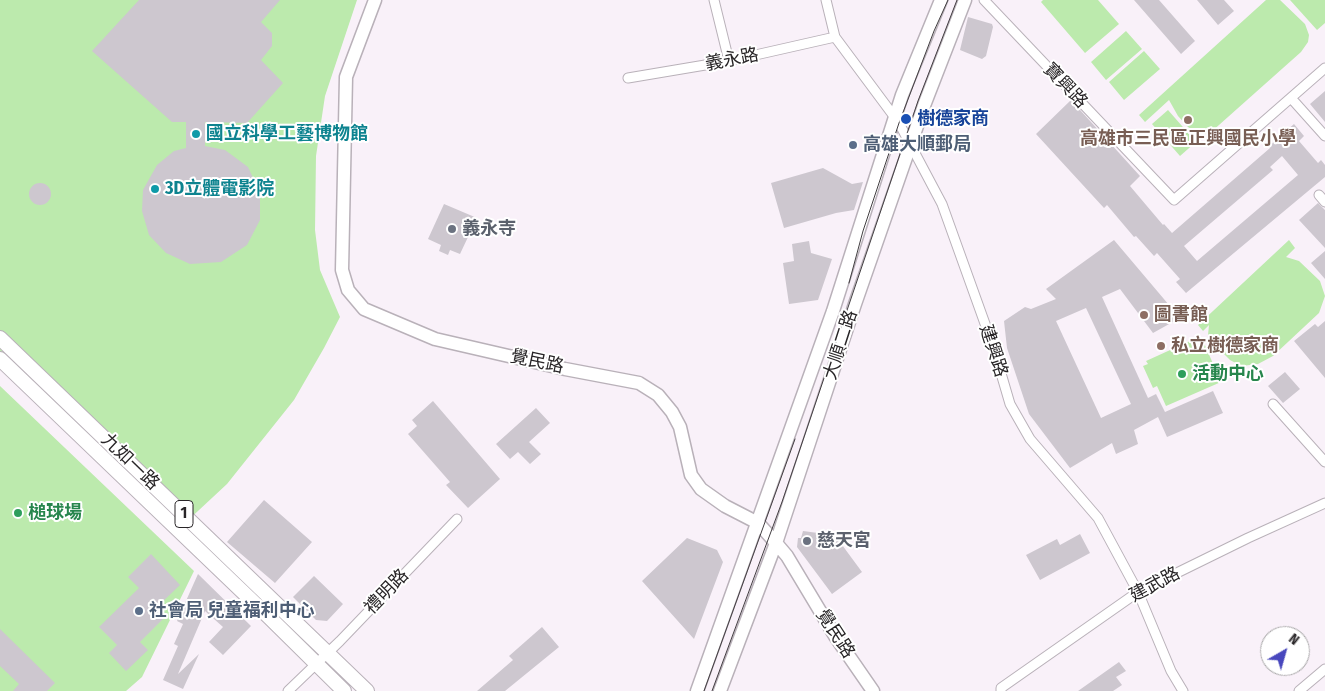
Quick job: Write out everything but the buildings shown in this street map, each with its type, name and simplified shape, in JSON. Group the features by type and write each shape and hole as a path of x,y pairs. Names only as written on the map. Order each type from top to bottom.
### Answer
{"main road":[{"name":"九如一路","path":"0,338 206,534 367,691"},
{"name":"九如一路","path":"0,359 169,520 344,691"}],"street":[{"name":"覺民路","path":"375,0 346,77 342,270 348,290 364,310 435,340 564,369 639,382 658,395 672,412 680,427 692,475 701,489 725,506 758,522 776,543 787,556 835,636 873,691"},
{"path":"714,0 730,61"},
{"name":"建興路","path":"826,0 835,37 894,117 911,144 942,204 992,346 1010,404 1030,439 1098,518 1138,592 1171,671 1183,691"},
{"name":"大順二路","path":"697,691 833,311 894,117 941,0"},
{"name":"大順二路","path":"720,691 776,543 855,304 964,0"},
{"name":"寶興路","path":"984,0 1174,200 1325,68"},
{"name":"義永路","path":"628,78 730,61 835,37"},
{"path":"1291,98 1325,136"},
{"path":"1273,404 1325,462"},
{"name":"建武路","path":"1001,689 1138,592 1325,503"},
{"name":"禮明路","path":"288,691 327,654 456,519"},
{"path":"1299,691 1325,668"}],"green space":[{"name":"國立科學工藝博物館","path":"0,0 357,0 325,96 316,156 315,230 320,270 340,317 294,400 227,484 184,524 165,509 0,355"},
{"path":"1043,0 1098,0 1119,24 1085,53 1041,2"},
{"path":"1266,0 1280,0 1305,24 1309,35 1308,42 1301,52 1210,133 1201,135 1188,127 1178,116 1169,100 1145,122 1139,115"},
{"path":"1290,0 1325,0 1325,23 1317,30"},
{"path":"1126,31 1142,49 1106,80 1091,62"},
{"path":"1144,51 1160,69 1124,100 1109,82"},
{"path":"1168,110 1196,142 1180,156 1152,124"},
{"path":"1289,240 1295,248 1286,257 1299,261 1320,281 1325,296 1319,313 1273,356 1258,364 1241,366 1230,360 1214,344 1208,335 1209,325 1203,331 1198,325"},
{"name":"活動中心","path":"1190,341 1193,347 1204,343 1221,382 1166,406 1157,386 1153,388 1143,366 1148,364 1146,361"},
{"path":"0,386 194,571 142,677 126,691 0,691"}],"tram line":[{"path":"849,283 863,231 899,123 934,31 948,0"},
{"path":"712,691 782,502 918,101 957,0"},
{"path":"704,691 795,439"}],"place":[{"name":"樹德家商","path":"906,119"},
{"name":"高雄市三民區正興國民小學","path":"1188,120"},
{"name":"國立科學工藝博物館","path":"196,134"},
{"name":"高雄大順郵局","path":"853,145"},
{"name":"3D立體電影院","path":"155,189"},
{"name":"義永寺","path":"452,229"},
{"name":"圖書館","path":"1144,315"},
{"name":"私立樹德家商","path":"1161,346"},
{"name":"活動中心","path":"1182,374"},
{"name":"槌球場","path":"18,513"},
{"name":"慈天宮","path":"807,541"},
{"name":"社會局 兒童福利中心","path":"139,611"}]}
